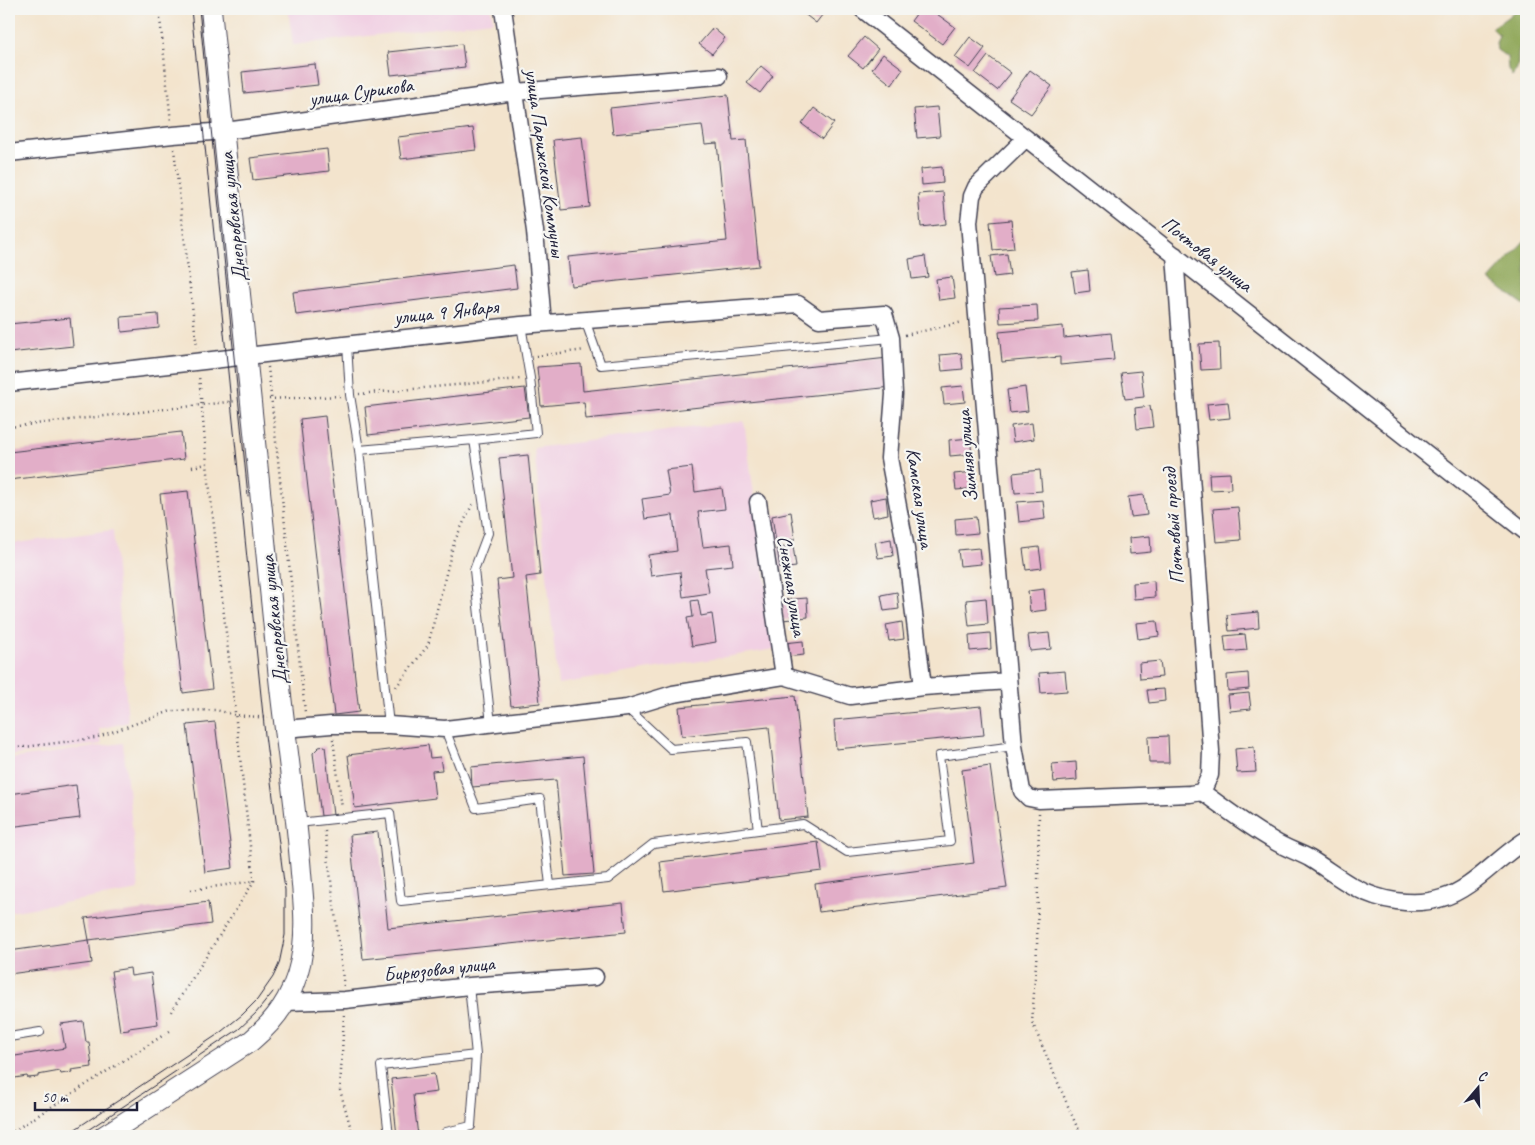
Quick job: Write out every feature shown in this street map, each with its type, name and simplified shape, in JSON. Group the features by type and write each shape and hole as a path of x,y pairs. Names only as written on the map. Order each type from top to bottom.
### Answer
{"street":[{"name":"Днепровская улица","path":"104,1136 180,1085 251,1041 271,1023 286,1002 298,974 304,945 298,823 284,724 257,354 225,132 211,9"},
{"name":"улица Парижской Коммуны","path":"503,9 535,231 542,323"},
{"name":"Почтовая улица","path":"862,9 1526,532"},
{"name":"улица Сурикова","path":"9,153 173,135 225,132 515,92 719,76"},
{"name":"Зимняя улица","path":"1026,138 976,187 972,196 969,222 1014,746 1022,791 1029,798 1039,800"},
{"name":"Почтовый проезд","path":"1175,255 1211,751 1210,775 1202,792"},
{"name":"улица 9 Января","path":"9,383 542,323 798,304 820,319 884,314"},
{"name":"Камская улица","path":"884,314 891,338 894,394 889,458 906,549 923,687"},
{"name":"Снежная улица","path":"758,502 784,676"},
{"path":"284,724 306,727 389,725 445,729 627,708 673,694 784,676 850,696 923,687 1008,682"},
{"path":"1039,800 1202,792 1253,829 1308,858 1355,888 1376,897 1398,901 1421,902 1444,898 1466,886 1513,848 1526,840"},
{"name":"Бирюзовая улица","path":"286,1002 345,1000 469,986 595,977"}],"lane":[{"path":"585,320 601,365 891,338"},
{"path":"359,450 536,433 527,357 521,325"},
{"path":"347,344 350,395 359,450 389,725"},
{"path":"474,440 488,533 474,570 491,724"},
{"path":"627,708 670,749 748,742 758,830"},
{"path":"445,729 476,808 540,799 550,885"},
{"path":"298,823 390,813 401,901 608,879 653,844 803,824 847,852 950,841 939,756 1014,746"},
{"path":"446,1132 471,1126 476,1054 469,986"},
{"path":"9,1037 40,1032"},
{"path":"389,1136 381,1066 476,1054"}],"path":[{"path":"159,9 198,361 206,464 254,881 170,1012"},
{"path":"891,338 976,319"},
{"path":"527,357 595,349"},
{"path":"257,354 273,399 306,727"},
{"path":"192,467 206,464"},
{"path":"395,688 428,645 454,542 482,485"},
{"path":"9,749 95,738 172,711 216,710 284,724"},
{"path":"331,725 344,819"},
{"path":"1039,800 1037,948 1032,1022 1077,1127 1086,1136"},
{"path":"324,821 345,1000 340,1090 353,1136"},
{"path":"191,890 254,881"},
{"path":"9,1134 173,1029"}],"shaded area":[{"path":"288,9 491,9 493,21 293,45"},
{"path":"744,421 775,649 558,684 534,448"},
{"path":"113,530 128,722 99,729 102,744 9,756 9,544"},
{"path":"123,743 139,890 9,912 9,759"}],"green space":[{"path":"1516,9 1526,9 1526,41 1520,47 1517,68 1512,76 1508,69 1507,57 1497,50 1496,43 1499,35 1492,28"},
{"path":"1526,239 1526,306 1489,280"}],"building":[{"path":"798,9 824,9 826,10 816,23"},
{"path":"920,9 930,9 955,27 942,44 911,21"},
{"path":"713,28 725,38 712,54 699,44"},
{"path":"864,37 878,49 863,68 848,56"},
{"path":"970,37 985,48 970,68 955,57"},
{"path":"462,44 465,67 391,75 388,52"},
{"path":"883,54 903,69 892,85 872,69"},
{"path":"988,56 1011,73 997,90 975,73"},
{"path":"315,64 318,85 244,93 242,72"},
{"path":"761,66 773,76 760,93 747,83"},
{"path":"1030,70 1052,86 1031,114 1009,99"},
{"path":"728,95 733,141 746,140 759,266 571,286 568,257 727,241 717,143 705,144 702,125 613,134 610,108"},
{"path":"937,107 940,136 917,138 914,109"},
{"path":"814,108 834,123 822,139 802,124"},
{"path":"473,128 476,150 401,159 398,137"},
{"path":"582,137 590,207 561,210 553,140"},
{"path":"327,149 329,171 253,180 250,158"},
{"path":"942,167 943,183 922,185 921,169"},
{"path":"943,192 946,224 921,227 918,194"},
{"path":"1011,220 1014,248 993,250 990,222"},
{"path":"1007,254 1010,275 994,277 991,256"},
{"path":"925,256 928,277 912,279 909,259"},
{"path":"514,265 517,288 296,315 293,292"},
{"path":"1088,270 1090,291 1075,293 1072,272"},
{"path":"952,277 955,298 939,300 936,279"},
{"path":"1037,305 1038,321 1000,323 999,307"},
{"path":"158,314 159,328 122,332 121,317"},
{"path":"70,318 73,346 9,353 9,324"},
{"path":"1063,326 1064,338 1111,333 1114,360 1060,365 1060,357 1002,362 999,332"},
{"path":"1219,343 1220,369 1201,370 1199,344"},
{"path":"961,353 963,369 942,371 940,355"},
{"path":"888,358 891,387 586,419 584,402 541,406 537,367 581,364 583,391"},
{"path":"1141,371 1144,397 1125,399 1121,373"},
{"path":"963,386 965,402 944,404 942,388"},
{"path":"1025,387 1028,411 1010,413 1007,390"},
{"path":"525,388 529,417 368,435 365,407"},
{"path":"1228,402 1230,418 1209,420 1207,404"},
{"path":"1150,406 1153,427 1137,429 1135,408"},
{"path":"325,416 359,712 334,715 300,419"},
{"path":"1032,423 1034,439 1013,442 1011,426"},
{"path":"181,432 184,459 9,480 9,452"},
{"path":"970,438 972,454 950,456 949,440"},
{"path":"528,455 540,575 526,577 540,703 511,706 497,580 512,578 499,458"},
{"path":"692,467 695,492 722,488 725,509 698,512 703,547 731,544 733,565 705,568 709,593 683,597 680,572 651,576 648,555 677,551 673,515 645,519 642,499 670,495 666,470"},
{"path":"1040,470 1042,491 1015,493 1013,473"},
{"path":"975,472 977,488 956,490 954,474"},
{"path":"1230,473 1231,489 1210,490 1209,474"},
{"path":"188,491 212,689 183,693 160,494"},
{"path":"1144,495 1147,515 1131,517 1128,497"},
{"path":"886,497 888,514 873,517 870,500"},
{"path":"1043,500 1045,519 1019,522 1017,502"},
{"path":"1238,507 1241,540 1216,542 1213,509"},
{"path":"791,512 795,539 776,542 772,516"},
{"path":"976,517 978,533 956,535 955,519"},
{"path":"1150,536 1151,552 1130,554 1129,538"},
{"path":"891,539 893,556 878,558 875,542"},
{"path":"793,546 796,567 780,569 777,548"},
{"path":"1039,547 1042,568 1026,570 1023,549"},
{"path":"979,548 981,564 960,566 958,550"},
{"path":"1154,581 1155,597 1134,599 1133,583"},
{"path":"1044,589 1046,610 1030,612 1028,591"},
{"path":"897,592 899,609 884,611 881,595"},
{"path":"807,598 808,617 783,620 781,600"},
{"path":"986,598 988,624 969,626 966,600"},
{"path":"698,600 701,616 712,614 716,642 692,646 687,618 693,617 691,601"},
{"path":"1258,612 1259,628 1229,631 1227,615"},
{"path":"1157,621 1159,636 1138,639 1136,623"},
{"path":"902,622 904,639 889,641 886,625"},
{"path":"990,633 991,649 970,651 969,635"},
{"path":"1049,633 1051,649 1030,651 1028,635"},
{"path":"1245,634 1247,650 1226,652 1224,636"},
{"path":"803,641 804,655 786,657 784,643"},
{"path":"1160,661 1162,677 1140,679 1139,663"},
{"path":"1065,671 1067,691 1041,693 1039,673"},
{"path":"1248,673 1249,689 1228,691 1227,675"},
{"path":"1164,689 1165,701 1149,703 1147,690"},
{"path":"1249,693 1251,709 1230,711 1228,695"},
{"path":"795,696 808,817 779,820 769,727 682,736 679,707"},
{"path":"981,706 984,735 836,749 834,720"},
{"path":"215,722 233,868 205,872 187,725"},
{"path":"1168,736 1169,763 1149,763 1148,737"},
{"path":"428,745 430,758 440,757 442,770 432,771 435,798 355,808 348,755"},
{"path":"325,746 333,815 321,816 313,753 319,747"},
{"path":"1254,747 1256,772 1237,773 1235,749"},
{"path":"583,756 594,874 565,876 556,780 472,787 471,767"},
{"path":"1076,762 1077,780 1054,782 1052,764"},
{"path":"990,766 1007,888 819,912 815,884 974,863 962,770"},
{"path":"76,785 80,818 9,827 9,794"},
{"path":"378,832 388,928 623,903 626,932 363,959 350,835"},
{"path":"818,842 822,871 664,891 660,862"},
{"path":"208,902 211,924 89,940 85,918"},
{"path":"89,940 92,963 9,974 9,951"},
{"path":"130,968 131,976 151,973 158,1024 120,1031 111,971"},
{"path":"83,1021 86,1042 89,1042 92,1067 71,1070 72,1072 61,1074 60,1071 38,1075 38,1077 28,1078 27,1076 9,1079 9,1057 65,1048 61,1024"},
{"path":"434,1074 437,1092 413,1095 418,1136 397,1136 391,1079"}],"tram line":[{"path":"65,1136 217,1035 242,1015 257,1000 273,977 279,964 285,935 285,890 265,735 191,9"},
{"path":"199,9 248,496"},
{"path":"79,1136 239,1029 256,1013 273,992"}]}
